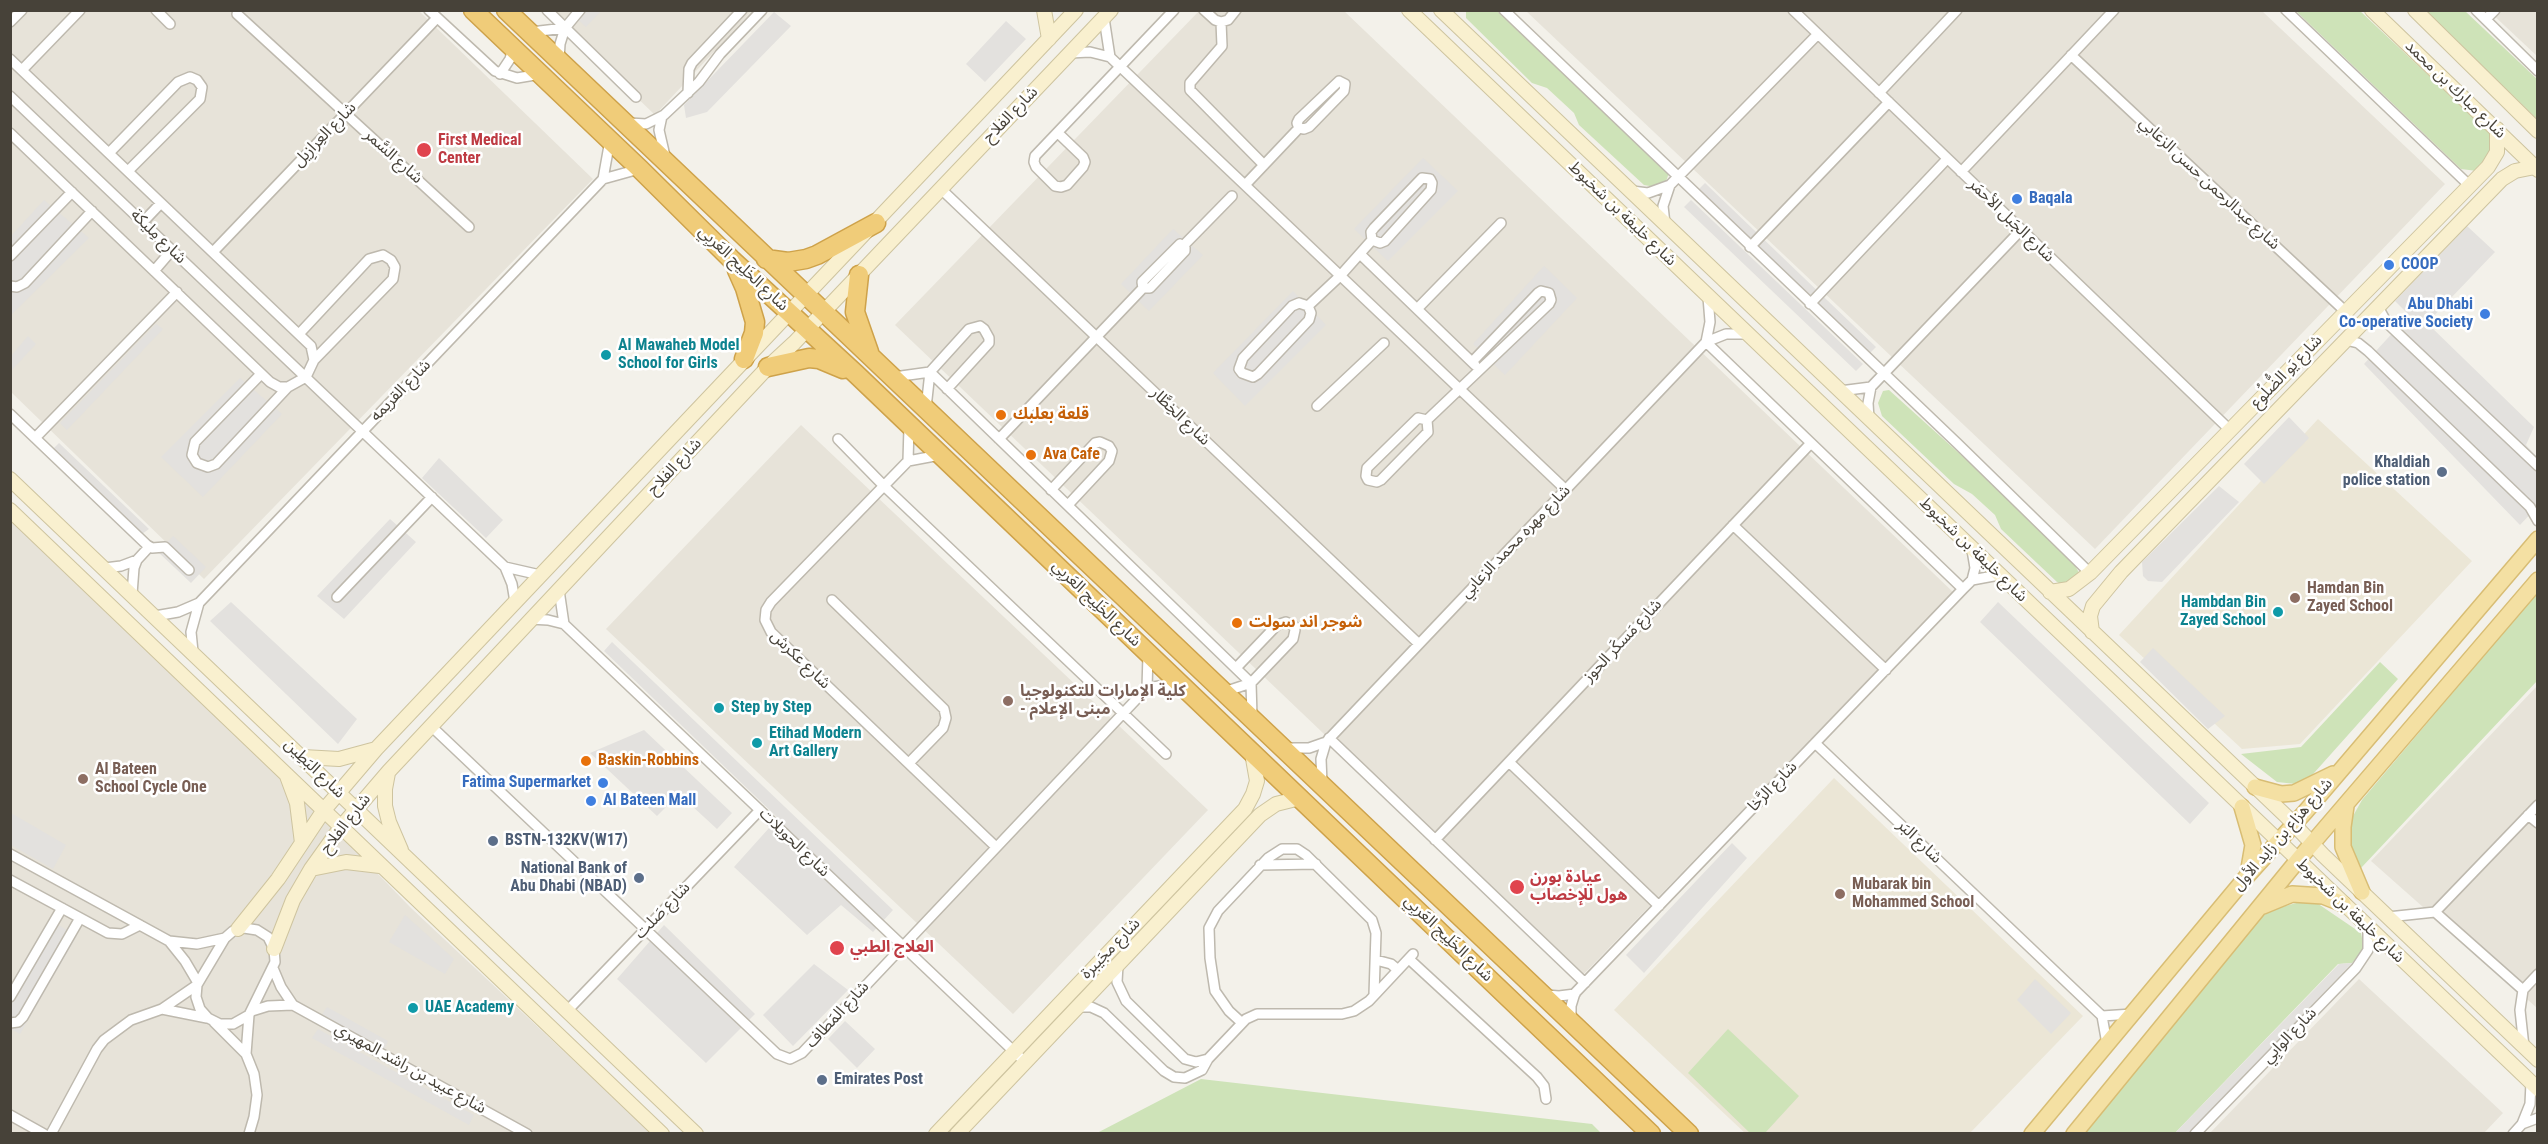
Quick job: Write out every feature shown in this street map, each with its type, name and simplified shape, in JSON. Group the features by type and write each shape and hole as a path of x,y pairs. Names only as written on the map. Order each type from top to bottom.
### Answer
{"highway":[{"name":"شارع الخَلِيج العَربِي","path":"473,10 731,259 856,374 1651,1134"},
{"name":"شارع الخَلِيج العَربِي","path":"506,10 1689,1134"},
{"path":"766,259 788,262 806,259 876,223"},
{"path":"731,259 745,288 755,322 754,333 744,359"},
{"path":"859,275 855,301 856,318 872,359"},
{"path":"768,368 814,358 856,374"}],"main road":[{"path":"1044,10 1049,39"},
{"name":"شارع الفلاح","path":"237,929 265,896 324,810 376,749 1076,10"},
{"name":"شارع خليفة بن شخبوط","path":"1409,10 2534,1086"},
{"name":"شارع خليفة بن شخبوط","path":"1441,10 2538,1060"},
{"path":"1456,10 1457,26"},
{"name":"شارع مبارك بن محمد","path":"2372,10 2536,168"},
{"name":"شارع مبارك بن محمد","path":"2415,10 2538,131"},
{"name":"شارع الفلاح","path":"274,949 293,900 311,869 341,827 389,771 768,368 1108,14"},
{"name":"شارع يَو الضُّلُوع","path":"2050,592 2069,589 2090,573 2470,186 2495,158 2498,146 2496,129"},
{"name":"شارع يَو الضُّلُوع","path":"2092,632 2093,606 2115,580 2505,176 2515,171 2536,168"},
{"name":"شارع البَطِين","path":"10,479 696,1134"},
{"name":"شارع البَطِين","path":"10,510 662,1134"},
{"path":"2115,580 2106,573 2105,565 2132,537 2138,525"},
{"name":"شارع هزاع بن زايد الأول","path":"2032,1134 2248,875 2294,825 2538,539"},
{"name":"شارع هزاع بن زايد الأول","path":"2074,1134 2298,860 2538,580"},
{"path":"303,757 339,759 376,749"},
{"name":"شارع مجَيبرة","path":"936,1134 1245,809 1257,781 1252,753"},
{"path":"285,771 297,803 302,843"},
{"path":"389,771 385,789 385,806 389,822 404,857"},
{"path":"2255,787 2281,794 2294,794 2338,771"},
{"name":"شارع مجَيبرة","path":"957,1134 1260,815 1276,804 1300,798"},
{"path":"2347,804 2343,827 2343,847 2361,892"},
{"path":"2242,807 2253,845 2248,875"},
{"path":"311,869 346,862 380,866"},
{"path":"2258,909 2292,894 2323,896 2343,904"}],"street":[{"path":"10,22 22,10"},
{"path":"22,70 80,10"},
{"path":"156,10 170,24"},
{"path":"429,10 488,66 500,74 523,79 541,74"},
{"path":"547,10 636,97"},
{"path":"560,61 560,44 565,28 580,10"},
{"path":"688,93 690,66 742,10"},
{"path":"626,123 646,124 662,116 703,78 720,54 762,10"},
{"path":"1058,133 1085,162 1072,179 1061,187 1055,186 1034,162 1035,156 1174,10"},
{"path":"1204,10 1215,20 1221,22 1228,20 1236,10"},
{"path":"1504,10 1577,79 1674,182 1810,304 2090,573"},
{"name":"شارع الجَبل الأحمَر","path":"1793,10 2230,430"},
{"path":"1879,93 1957,10"},
{"path":"1961,172 2114,10"},
{"path":"2286,10 2470,186"},
{"path":"2476,10 2538,71"},
{"path":"2486,19 2494,10"},
{"name":"شارع السَّمر","path":"237,14 469,227"},
{"path":"1108,14 1110,57"},
{"name":"شارع العِرازِيل","path":"213,252 437,18"},
{"path":"1221,22 1222,46 1190,83 1190,90 1264,165"},
{"path":"528,32 565,28"},
{"path":"1665,224 1663,206 1674,182 1818,34"},
{"path":"500,74 507,65 513,48"},
{"path":"1070,53 1090,52 1110,57 1566,490"},
{"name":"شارع عبدالرحمن حسن الزعابي","path":"2072,55 2346,312"},
{"name":"شارع مِليكة","path":"10,59 299,334 311,346 314,360"},
{"path":"690,66 695,76 703,78"},
{"path":"109,153 178,82 190,77 197,80 202,87 200,99 128,171"},
{"path":"1339,81 1345,84 1344,91 1309,127 1299,128 1297,123 1299,119 1335,83 1339,81"},
{"name":"شارع مِليكة","path":"10,96 505,567 512,584 515,602"},
{"path":"1750,248 1888,102"},
{"path":"662,116 659,136 666,161"},
{"path":"1245,185 1299,128"},
{"name":"شارع مِليكة","path":"10,133 261,374 274,385 288,387"},
{"path":"610,140 603,179 640,169"},
{"path":"1810,304 1947,159"},
{"path":"1308,306 1360,254 1372,240 1371,232 1374,228 1404,196 1422,178 1430,179 1431,190 1384,241 1372,240"},
{"name":"شارع القريمه","path":"155,616 178,612 199,603 603,179"},
{"path":"1629,190 1648,193 1674,182"},
{"name":"شارع الخِطَّار","path":"941,189 1419,644"},
{"path":"10,256 72,192"},
{"path":"999,439 1143,288 1142,282 1177,245 1184,245 1232,196"},
{"path":"143,222 161,203"},
{"path":"10,286 17,287 25,283 92,212"},
{"path":"1417,309 1501,223"},
{"path":"1869,419 1868,403 1871,387 2021,230"},
{"path":"154,271 172,250"},
{"path":"1360,254 1482,370"},
{"path":"261,374 195,442 191,450 196,463 208,467 216,464 288,387 306,377 314,360 393,279 395,271 391,260 383,255 369,259 299,334"},
{"path":"1427,420 1550,304 1549,293 1541,291 1538,293 1472,362"},
{"path":"35,438 177,292"},
{"path":"1706,342 1710,322 1708,297"},
{"path":"1302,303 1308,306 1311,313 1309,320 1258,374 1253,376 1242,374 1239,369 1243,358 1292,306 1302,303"},
{"path":"2378,307 2387,323 2538,466"},
{"path":"926,408 930,372 969,329 980,326 989,338 988,343 947,389"},
{"path":"1706,342 1726,334 1746,334"},
{"path":"2346,340 2358,343 2368,351 2530,507 2538,520"},
{"path":"1706,342 1963,589"},
{"name":"شارع مهره محمد الزعابي","path":"1328,740 1706,342"},
{"path":"1317,406 1384,343"},
{"path":"893,377 930,372"},
{"path":"930,372 1251,682 1253,720"},
{"path":"1840,391 1871,387"},
{"path":"10,414 149,547 165,547 189,570"},
{"path":"1418,418 1427,420 1428,432 1377,482 1368,480 1365,472 1414,420 1418,418"},
{"path":"909,425 908,461 940,455"},
{"path":"838,439 884,486 1166,754"},
{"path":"1051,490 1095,443 1100,442 1109,446 1112,451 1109,461 1068,505"},
{"name":"شارع مَسكَر الحوز","path":"1435,840 1811,443"},
{"name":"شارع عكرش","path":"908,461 771,602 766,610 765,620 775,636 996,846"},
{"path":"337,597 432,497"},
{"path":"1733,525 1886,670"},
{"path":"132,594 132,577 137,560 149,547"},
{"path":"1972,549 1975,561 1972,580 1999,575"},
{"path":"105,568 121,566 137,560"},
{"path":"505,567 540,575"},
{"name":"شارع الرَّخا","path":"1575,994 1972,580"},
{"path":"530,619 564,624 559,590"},
{"path":"832,600 944,709 946,718 943,728 909,764"},
{"name":"شارع القريمه","path":"193,652 191,632 199,603"},
{"path":"1224,692 1251,682 1293,639 1294,626 1286,621 1277,625 1236,668"},
{"name":"شارع الحويلات","path":"564,624 1025,1062"},
{"path":"1148,653 1147,688 1179,682"},
{"name":"شارع المَطاف","path":"431,726 777,1054 790,1059 802,1053 1147,688"},
{"path":"1282,747 1309,748 1328,740"},
{"path":"1322,786 1321,759 1328,740"},
{"path":"1328,740 1585,983"},
{"name":"شارع البَر","path":"1815,743 2102,1016"},
{"path":"1509,762 1659,906"},
{"path":"2388,917 2435,912 2538,805"},
{"name":"شارع صَلت","path":"567,1011 760,810"},
{"path":"2528,815 2538,823"},
{"path":"1241,1022 1224,1005 1215,991 1208,935 1211,921 1260,865 1276,851 1287,848 1302,852 1372,920 1376,933 1374,995"},
{"path":"10,854 169,941 185,961 198,984 197,1003 246,1054 254,1074 257,1095 249,1134"},
{"path":"1260,865 1316,864"},
{"path":"10,880 112,934 127,933 140,925"},
{"path":"10,997 62,908"},
{"path":"2435,912 2523,990"},
{"path":"10,1023 21,1020 80,918"},
{"path":"51,1134 104,1040 130,1020 162,1010 198,984 225,938 237,929 257,930 268,937 274,949 273,968 250,1013 246,1054"},
{"name":"شارع الوابِي","path":"2195,1134 2356,968 2368,950 2368,929"},
{"path":"169,941 197,944 225,938"},
{"path":"40,946 58,956"},
{"path":"1077,1007 1091,1007 1109,1016 1159,1066 1174,1077 1185,1078 1197,1074 1241,1022 1257,1014 1348,1013 1359,1009 1411,956 1538,1077 1544,1086 1545,1099"},
{"path":"1376,960 1391,964 1398,970"},
{"path":"1118,964 1117,982 1123,997 1185,1059 1196,1062 1208,1059"},
{"path":"273,968 281,987 293,1005"},
{"path":"2524,1047 2520,1010 2523,990 2538,974"},
{"path":"1543,994 1559,996 1575,994 1571,1005 1571,1024"},
{"path":"162,1010 233,1024 250,1013 276,1005 293,1005"},
{"name":"شارع عبيد بن راشد المهيري","path":"293,1005 527,1134"},
{"path":"2107,1044 2102,1016 2132,1014"},
{"path":"1174,1077 1183,1070 1185,1059"},
{"path":"2513,1134 2522,1124 2534,1086"},
{"path":"10,1115 44,1134"},
{"path":"2522,1124 2538,1118"}],"shaded area":[{"path":"10,11 419,11 593,179 204,579 11,392"},
{"path":"547,11 752,11 655,115"},
{"path":"569,11 601,11 586,27"},
{"path":"1199,11 1344,11 1953,592 1580,978 895,325"},
{"path":"1526,11 2262,11 2445,184 2095,549"},
{"path":"2489,11 2537,11 2537,56"},
{"path":"774,12 791,26 707,112 686,118 684,105"},
{"path":"1006,21 1026,39 985,82 966,64"},
{"path":"1423,158 1458,191 1388,261 1354,229"},
{"path":"1705,183 1876,347 1869,354 1698,190"},
{"path":"44,200 89,238 12,314 11,236"},
{"path":"1691,200 1863,364 1856,371 1684,207"},
{"path":"2467,226 2495,252 2427,323 2534,427 2526,445 2537,457 2537,507 2520,525 2364,364 2409,315 2395,301"},
{"path":"1173,229 1203,255 1149,311 1121,284"},
{"path":"1544,266 1577,298 1505,375 1473,344"},
{"path":"1293,291 1326,325 1245,406 1213,373"},
{"path":"156,324 163,329 67,430 60,423"},
{"path":"28,336 36,344 11,371 11,356"},
{"path":"240,378 282,414 203,497 161,457"},
{"path":"2289,417 2309,438 2264,484 2244,464"},
{"name":"Hamdan Bin Zayed School","path":"2318,419 2472,561 2300,744 2242,749 2119,635"},
{"path":"801,425 1208,810 1013,1014 606,629"},
{"path":"59,443 149,529 142,534 52,450"},
{"path":"439,458 503,520 486,538 422,478"},
{"path":"2219,486 2239,502 2162,582 2148,581 2143,576 2142,562"},
{"path":"10,518 283,776 411,908 651,1133 11,1133"},
{"path":"390,519 416,542 344,619 317,596"},
{"path":"173,536 206,567 191,583 158,552"},
{"path":"231,602 357,719 338,744 210,621"},
{"path":"1998,602 2209,803 2190,824 1980,622"},
{"path":"612,642 893,910 873,932 841,905 807,935 734,867 778,818 604,651"},
{"path":"2153,648 2225,716 2208,729 2140,662"},
{"path":"2537,686 2537,1008 2371,861"},
{"path":"644,730 732,813 717,829 679,794 657,816 590,753"},
{"name":"Mubarak bin Mohammed School","path":"1834,778 2083,1016 1970,1133 1746,1134 1614,1010"},
{"path":"11,813 66,845 53,869 11,845"},
{"path":"1732,843 1747,858 1644,973 1626,955"},
{"path":"405,915 454,959 445,974 389,942"},
{"path":"50,920 77,936 20,1034 11,1029 11,989"},
{"path":"664,925 755,1014 706,1063 617,979"},
{"path":"2352,963 2189,1133 2175,1133 2339,964"},
{"path":"814,964 848,990 793,1046 763,1015"},
{"path":"2035,979 2071,1013 2051,1034 2017,1000"},
{"path":"2359,979 2503,1113 2484,1133 2210,1133"},
{"path":"327,1007 388,1041 384,1050 321,1016"},
{"path":"845,1021 875,1049 857,1068 828,1039"},
{"path":"318,1029 474,1115 469,1125 312,1038"}],"green space":[{"path":"1466,11 1497,11 1669,173 1665,184 1655,187 1644,185 1579,125 1574,113 1547,88 1532,83 1466,18"},
{"path":"2296,11 2360,11 2492,135 2494,147 2477,171 2461,169"},
{"path":"2426,11 2465,11 2537,79 2537,119"},
{"path":"1889,390 2002,492 2073,562 2082,578 2066,587 2057,582 2001,529 1995,515 1972,494 1954,484 1882,416 1878,403 1883,391"},
{"path":"2537,593 2537,681 2361,868 2351,853 2348,832 2353,816 2362,800"},
{"path":"2380,662 2398,679 2306,782 2296,784 2277,782 2241,754 2301,747"},
{"path":"2311,899 2361,933 2364,949 2352,963 2338,964 2175,1133 2083,1134 2267,911"},
{"path":"1728,1029 1799,1096 1765,1133 1750,1133 1688,1073"},
{"path":"1201,1079 1592,1124 1601,1133 1097,1133"}],"place":[{"name":"First Medical Center","path":"424,150"},
{"name":"Baqala","path":"2017,199"},
{"name":"COOP","path":"2389,265"},
{"name":"Abu Dhabi Co-operative Society","path":"2485,314"},
{"name":"Al Mawaheb Model School for Girls","path":"606,355"},
{"name":"قلعة بعلبك","path":"1001,415"},
{"name":"Ava Cafe","path":"1031,455"},
{"name":"Khaldiah police station","path":"2442,472"},
{"name":"Hamdan Bin Zayed School","path":"2295,598"},
{"name":"Hambdan Bin Zayed School","path":"2278,612"},
{"name":"شوجر اند سولت","path":"1237,623"},
{"name":"كلية الإمارات للتكنولوجيا - مبنى الإعلام","path":"1008,701"},
{"name":"Step by Step","path":"719,708"},
{"name":"Etihad Modern Art Gallery","path":"757,743"},
{"name":"Baskin-Robbins","path":"586,761"},
{"name":"Al Bateen School Cycle One","path":"83,779"},
{"name":"Fatima Supermarket","path":"603,783"},
{"name":"Al Bateen Mall","path":"591,801"},
{"name":"BSTN-132KV(W17)","path":"493,841"},
{"name":"National Bank of Abu Dhabi (NBAD)","path":"639,878"},
{"name":"عيادة بورن هول للإخصاب","path":"1517,887"},
{"name":"Mubarak bin Mohammed School","path":"1840,894"},
{"name":"العلاج الطبي","path":"837,948"},
{"name":"UAE Academy","path":"413,1008"},
{"name":"Emirates Post","path":"822,1080"}]}
